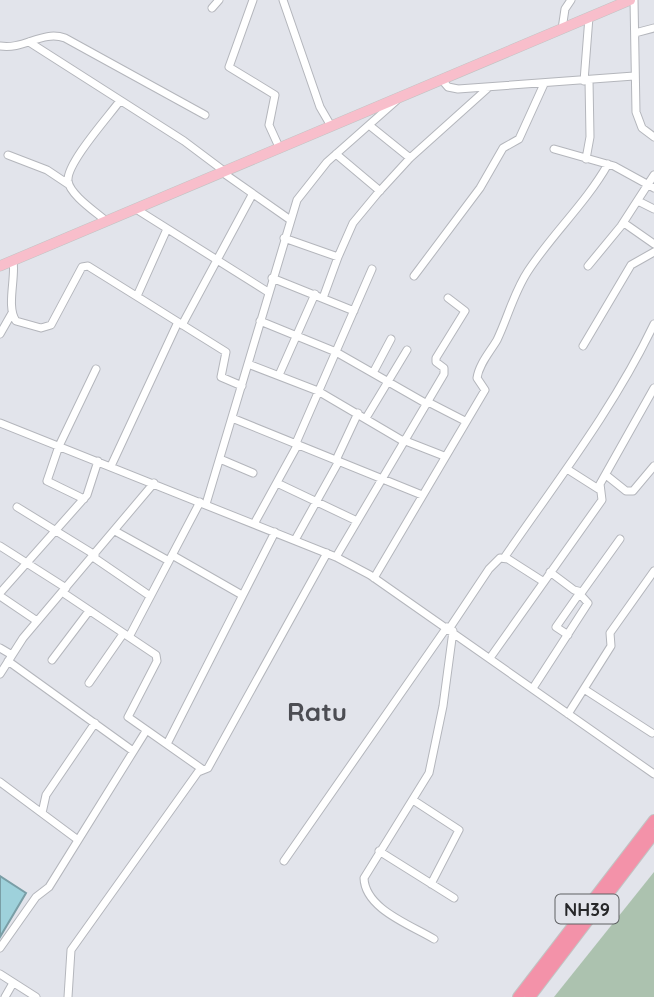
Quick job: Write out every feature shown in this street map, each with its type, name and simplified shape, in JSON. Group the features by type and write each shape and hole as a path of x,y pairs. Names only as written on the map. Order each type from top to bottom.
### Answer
{"highway":[{"name":"NH39","path":"519,997 654,820"},
{"name":"NH39","path":"530,997 654,834"}],"main road":[{"path":"0,266 632,0"}],"street":[{"path":"212,8 219,0"},
{"path":"253,0 229,67 275,95 270,125 279,147"},
{"path":"283,0 320,107 331,126"},
{"path":"562,29 565,9 571,0"},
{"path":"632,0 635,33 634,76 639,122 654,137"},
{"path":"586,159 590,137 587,81 589,17"},
{"path":"635,33 654,28"},
{"path":"0,46 13,47 49,34 65,38 205,115"},
{"path":"29,42 119,102 184,141 251,195 289,219"},
{"path":"442,79 453,88 488,88 634,76"},
{"path":"414,276 480,188 503,148 519,138 544,85"},
{"path":"279,375 353,223 410,158 488,88"},
{"path":"89,683 126,635 203,503 220,459 289,219 305,187 336,154 398,99"},
{"path":"68,184 73,163 119,102"},
{"path":"369,125 410,158"},
{"path":"554,149 608,164 651,186"},
{"path":"336,154 380,191"},
{"path":"8,155 47,170 68,184 106,221"},
{"path":"374,578 485,390 477,378 478,371 496,340 524,277 573,212 590,195 608,164"},
{"path":"588,266 651,186 654,175"},
{"path":"111,466 180,323 217,261 251,195"},
{"path":"638,201 654,209"},
{"path":"136,209 268,292"},
{"path":"624,223 654,244"},
{"path":"137,296 167,229"},
{"path":"284,238 338,257"},
{"path":"583,346 631,265 654,252"},
{"path":"13,261 15,282 12,313 13,318 22,324 41,328 51,325 84,266 226,352 220,375 242,386"},
{"path":"254,524 297,443 372,269"},
{"path":"272,278 354,311"},
{"path":"336,557 445,372 436,362 436,358 465,311 448,298"},
{"path":"1,330 12,313"},
{"path":"260,321 298,334 336,352 465,421"},
{"path":"284,861 450,629 492,564 504,558 567,469 630,373 654,324"},
{"path":"374,372 391,339"},
{"path":"366,418 407,350"},
{"path":"248,364 318,391 403,440 444,456"},
{"path":"84,499 48,483 59,446 96,369"},
{"path":"490,658 601,500 600,490 606,475 654,388"},
{"path":"295,540 358,413"},
{"path":"232,418 422,495"},
{"path":"0,423 336,557 374,578 450,629 654,774"},
{"path":"220,459 253,473"},
{"path":"37,621 0,595 84,499 98,461"},
{"path":"606,475 626,491 633,491 654,466"},
{"path":"567,469 600,490"},
{"path":"0,674 37,621 154,483"},
{"path":"276,484 317,500 357,521"},
{"path":"17,507 150,596"},
{"path":"115,531 242,595"},
{"path":"167,744 275,532"},
{"path":"568,635 556,627 578,593 584,589 620,540"},
{"path":"0,546 64,590 89,611 157,656 128,714 129,719 202,769"},
{"path":"68,997 71,950 202,769 210,765 327,553"},
{"path":"504,558 544,582"},
{"path":"568,713 611,646 610,633 654,571"},
{"path":"533,688 588,603 550,572"},
{"path":"52,660 89,611"},
{"path":"434,939 385,911 368,896 364,878 413,800 433,761 450,629"},
{"path":"0,648 134,751"},
{"path":"584,689 652,733"},
{"path":"42,813 46,795 95,723"},
{"path":"0,948 36,897 49,887 146,731"},
{"path":"0,782 78,841"},
{"path":"413,800 459,830 431,884"},
{"path":"379,851 454,898"},
{"path":"0,974 36,997"},
{"path":"5,997 13,983"}],"green space":[{"path":"654,872 654,997 554,997"}],"water":[{"path":"0,876 26,893 0,937"}],"district":[{"name":"Ratu","path":"317,711"}]}
